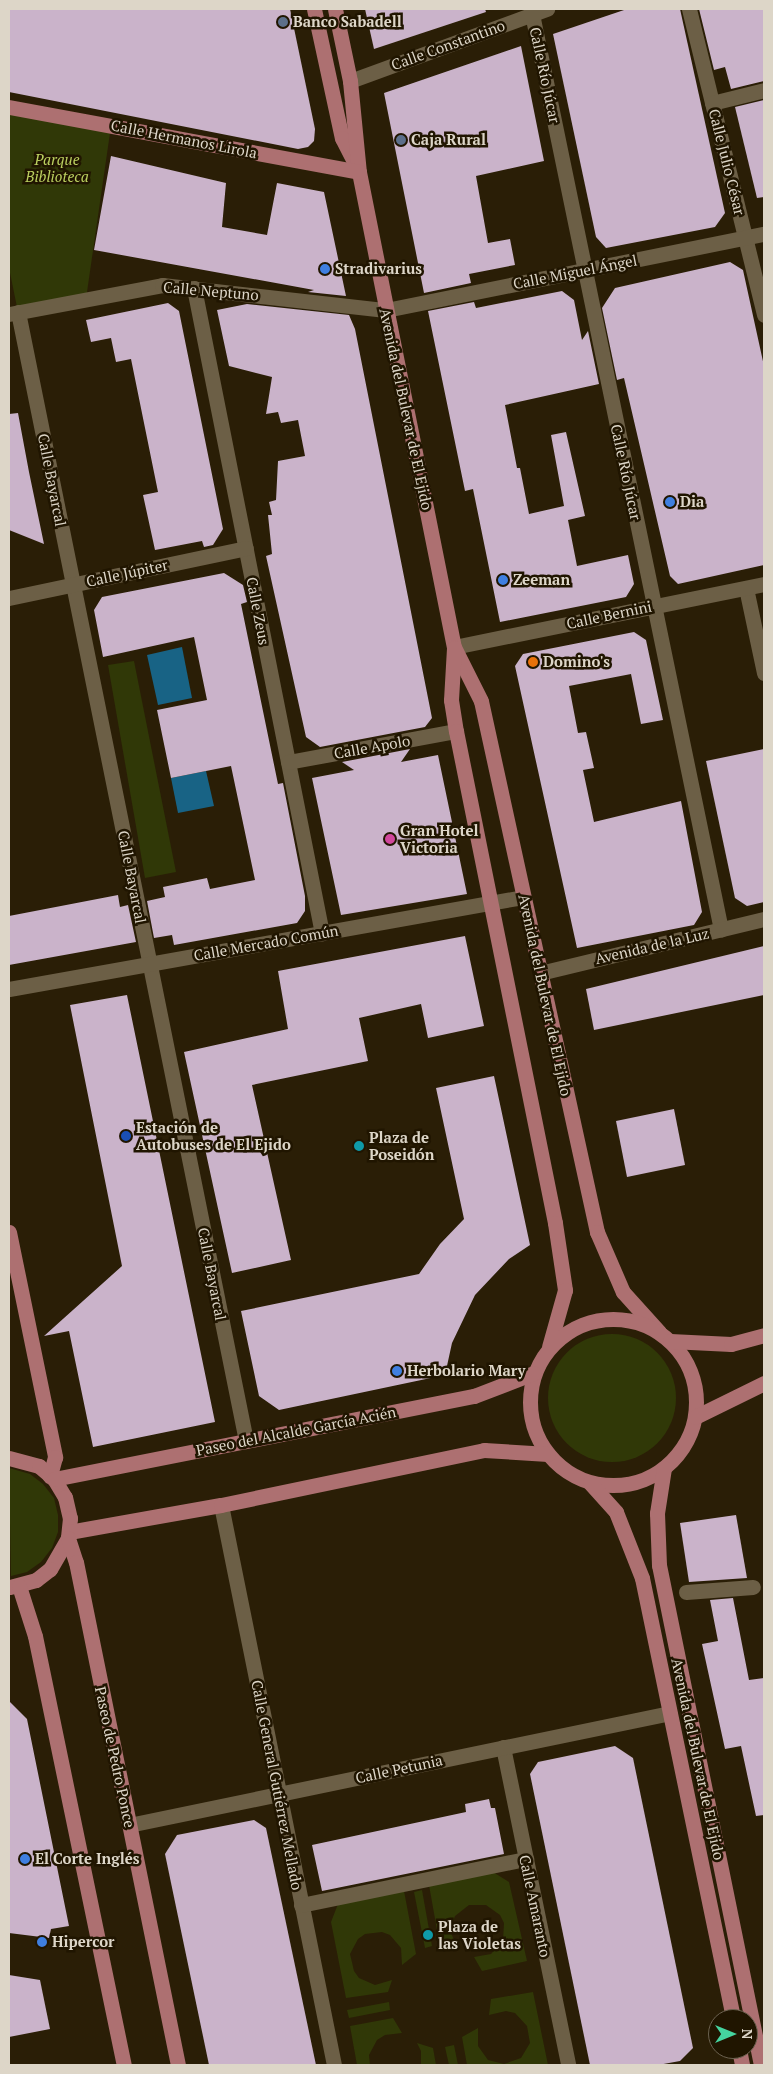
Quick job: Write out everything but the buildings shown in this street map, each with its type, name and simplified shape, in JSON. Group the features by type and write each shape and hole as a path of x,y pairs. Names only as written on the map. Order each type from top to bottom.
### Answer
{"main road":[{"name":"Avenida del Bulevar de El Ejido","path":"335,9 350,81 358,133 359,172 454,646 481,702 597,1232 622,1292 665,1336"},
{"name":"Avenida del Bulevar de El Ejido","path":"316,15 350,81"},
{"name":"Avenida del Bulevar de El Ejido","path":"316,15 342,138 359,172"},
{"name":"Calle Hermanos Lirola","path":"9,107 359,172"},
{"name":"Avenida del Bulevar de El Ejido","path":"454,646 451,700 456,731 489,903 555,1222 565,1290 549,1347"},
{"path":"9,1232 55,1457 52,1477"},
{"path":"665,1336 687,1363 693,1381 695,1417 688,1436 664,1468 633,1482 616,1485 590,1483 567,1472 548,1454 534,1429 529,1401 534,1373 549,1347 567,1331 589,1321 613,1318 637,1322 665,1336 730,1344 764,1335"},
{"name":"Paseo del Alcalde García Acién","path":"52,1477 474,1396 534,1373"},
{"path":"695,1417 764,1383"},
{"path":"124,2065 35,1636 14,1586 36,1580 50,1569 69,1535 486,1449 548,1454"},
{"path":"9,1458 39,1466 52,1477"},
{"name":"Avenida del Bulevar de El Ejido","path":"664,1468 657,1513 659,1565 762,2046 761,2065"},
{"name":"Paseo de Pedro Ponce","path":"52,1477 65,1497 70,1518 69,1535 178,2065"},
{"name":"Avenida del Bulevar de El Ejido","path":"590,1483 616,1512 642,1578 730,2009"}],"street":[{"name":"Calle Constantino","path":"350,81 531,11 547,9"},
{"name":"Calle Julio César","path":"689,9 764,315"},
{"name":"Calle Río Júcar","path":"531,11 721,930"},
{"path":"712,103 764,90"},
{"name":"Calle Miguel Ángel","path":"386,310 764,234"},
{"name":"Calle Neptuno","path":"13,313 162,285 386,310"},
{"name":"Calle Zeus","path":"194,288 322,933"},
{"name":"Calle Bayarcal","path":"13,313 73,584 246,1441"},
{"name":"Calle Júpiter","path":"9,598 246,548"},
{"name":"Calle Bernini","path":"454,646 764,584"},
{"path":"746,588 764,673"},
{"name":"Calle Apolo","path":"288,762 456,731"},
{"name":"Calle Mercado Común","path":"9,989 523,897"},
{"name":"Avenida de la Luz","path":"540,973 764,919"},
{"name":"Calle General Gutiérrez Mellado","path":"220,1505 334,2065"},
{"path":"686,1592 752,1586"},
{"name":"Calle Petunia","path":"129,1825 670,1712"},
{"name":"Calle Amaranto","path":"502,1747 568,2065"},
{"path":"301,1905 526,1859"}],"green space":[{"name":"Parque Biblioteca","path":"9,107 111,126 86,299 18,312 9,268"},
{"path":"134,661 176,872 145,878 108,665"},
{"path":"612,1334 636,1339 657,1353 671,1374 676,1398 671,1422 657,1443 636,1457 612,1462 588,1457 567,1443 553,1422 548,1398 553,1374 567,1353 588,1339"},
{"path":"9,1468 30,1474 43,1484 54,1498 58,1515 58,1532 52,1548 41,1562 27,1572 11,1576"},
{"path":"493,1872 509,1882 527,1961 482,1971 474,1957 491,1954 503,1941 504,1923 500,1915 486,1905 469,1905 455,1916 452,1924 451,1933 458,1949 440,1947 429,1885"},
{"path":"422,1890 432,1946 425,1948 414,1892"},
{"path":"404,1891 416,1954 402,1965 401,1948 390,1935 382,1932 365,1934 358,1939 350,1954 354,1971 359,1978 375,1985 392,1980 388,1992 346,1998 331,1922 338,1904"},
{"path":"533,1992 548,2065 467,2065 462,2037 478,2028 478,2046 488,2060 504,2064 521,2058 530,2043 527,2026 515,2013 506,2011 489,2015 491,1999"},
{"path":"389,2002 390,2010 349,2018 347,2010"},
{"path":"393,2018 402,2033 385,2035 377,2040 369,2055 370,2065 357,2065 350,2026"},
{"path":"417,2043 433,2048 436,2065 421,2065 421,2051"},
{"path":"454,2045 458,2065 449,2065 445,2047"}],"water":[{"path":"182,647 192,698 158,705 147,655"},
{"path":"206,771 214,806 178,813 171,778"}],"place":[{"name":"Banco Sabadell","path":"283,22"},
{"name":"Caja Rural","path":"401,140"},
{"name":"Stradivarius","path":"325,269"},
{"name":"Dia","path":"670,502"},
{"name":"Zeeman","path":"503,580"},
{"name":"Domino's","path":"533,662"},
{"name":"Gran Hotel Victoria","path":"390,839"},
{"name":"Estación de Autobuses de El Ejido","path":"126,1136"},
{"name":"Plaza de Poseidón","path":"359,1146"},
{"name":"Herbolario Mary","path":"397,1371"},
{"name":"El Corte Inglés","path":"25,1859"},
{"name":"Plaza de las Violetas","path":"428,1935"},
{"name":"Hipercor","path":"42,1942"}]}
